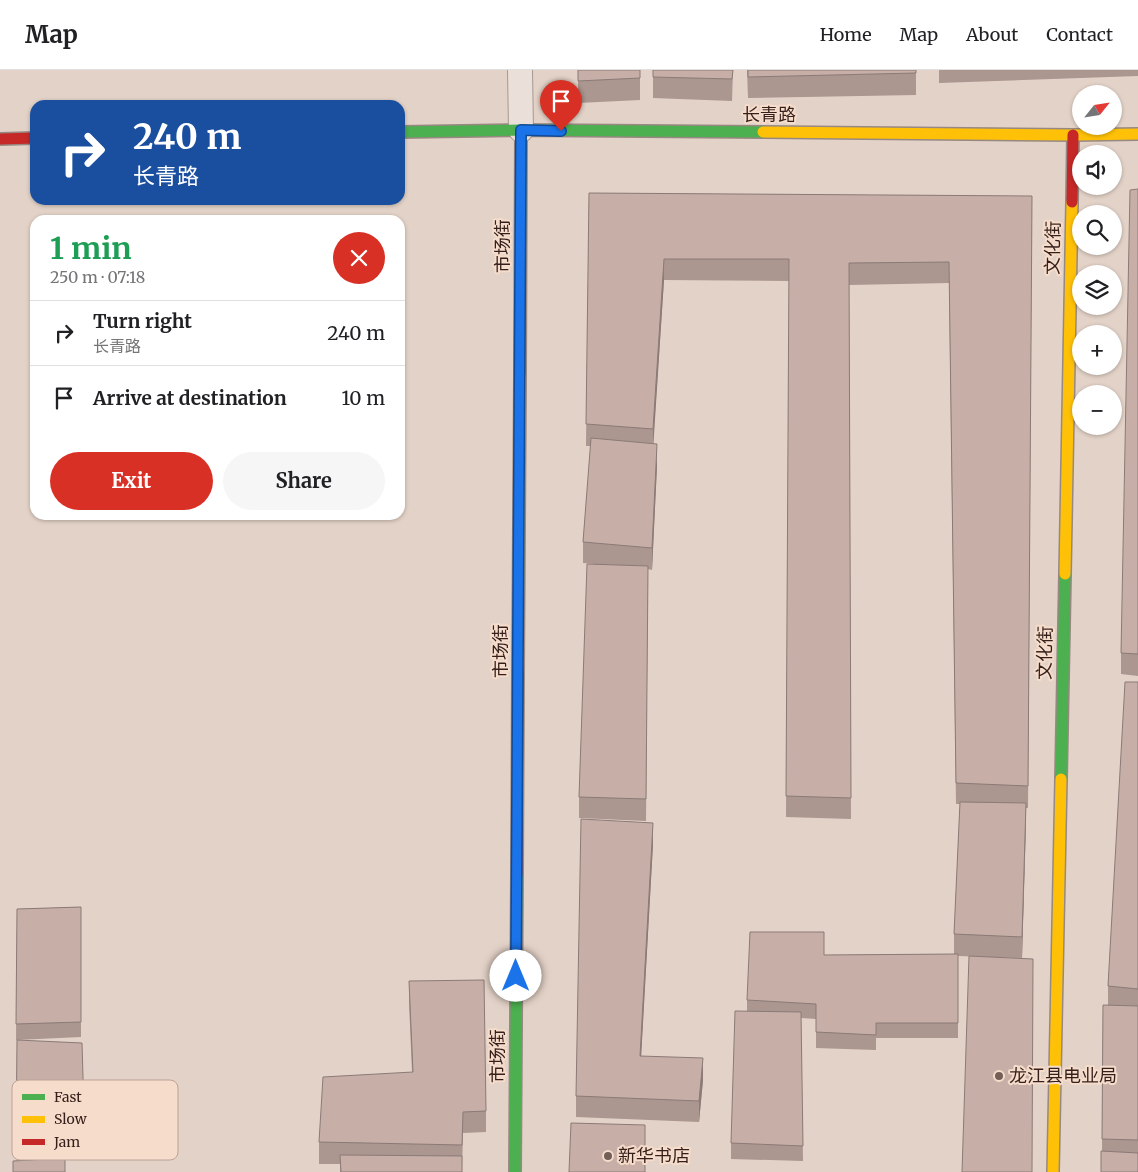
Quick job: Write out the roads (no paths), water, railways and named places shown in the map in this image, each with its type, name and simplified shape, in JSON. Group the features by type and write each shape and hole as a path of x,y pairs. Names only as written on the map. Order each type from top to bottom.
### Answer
{"street":[{"path":"520,70 521,130"},
{"name":"长青路","path":"405,132 521,130 1072,135"},
{"name":"市场街","path":"515,1172 521,130"},
{"name":"长青路","path":"1122,134 1138,134"},
{"name":"文化街","path":"1053,1172 1073,135"},
{"path":"0,139 30,138"}],"place":[{"name":"龙江县电业局","path":"999,1076"},
{"name":"新华书店","path":"608,1156"}]}
